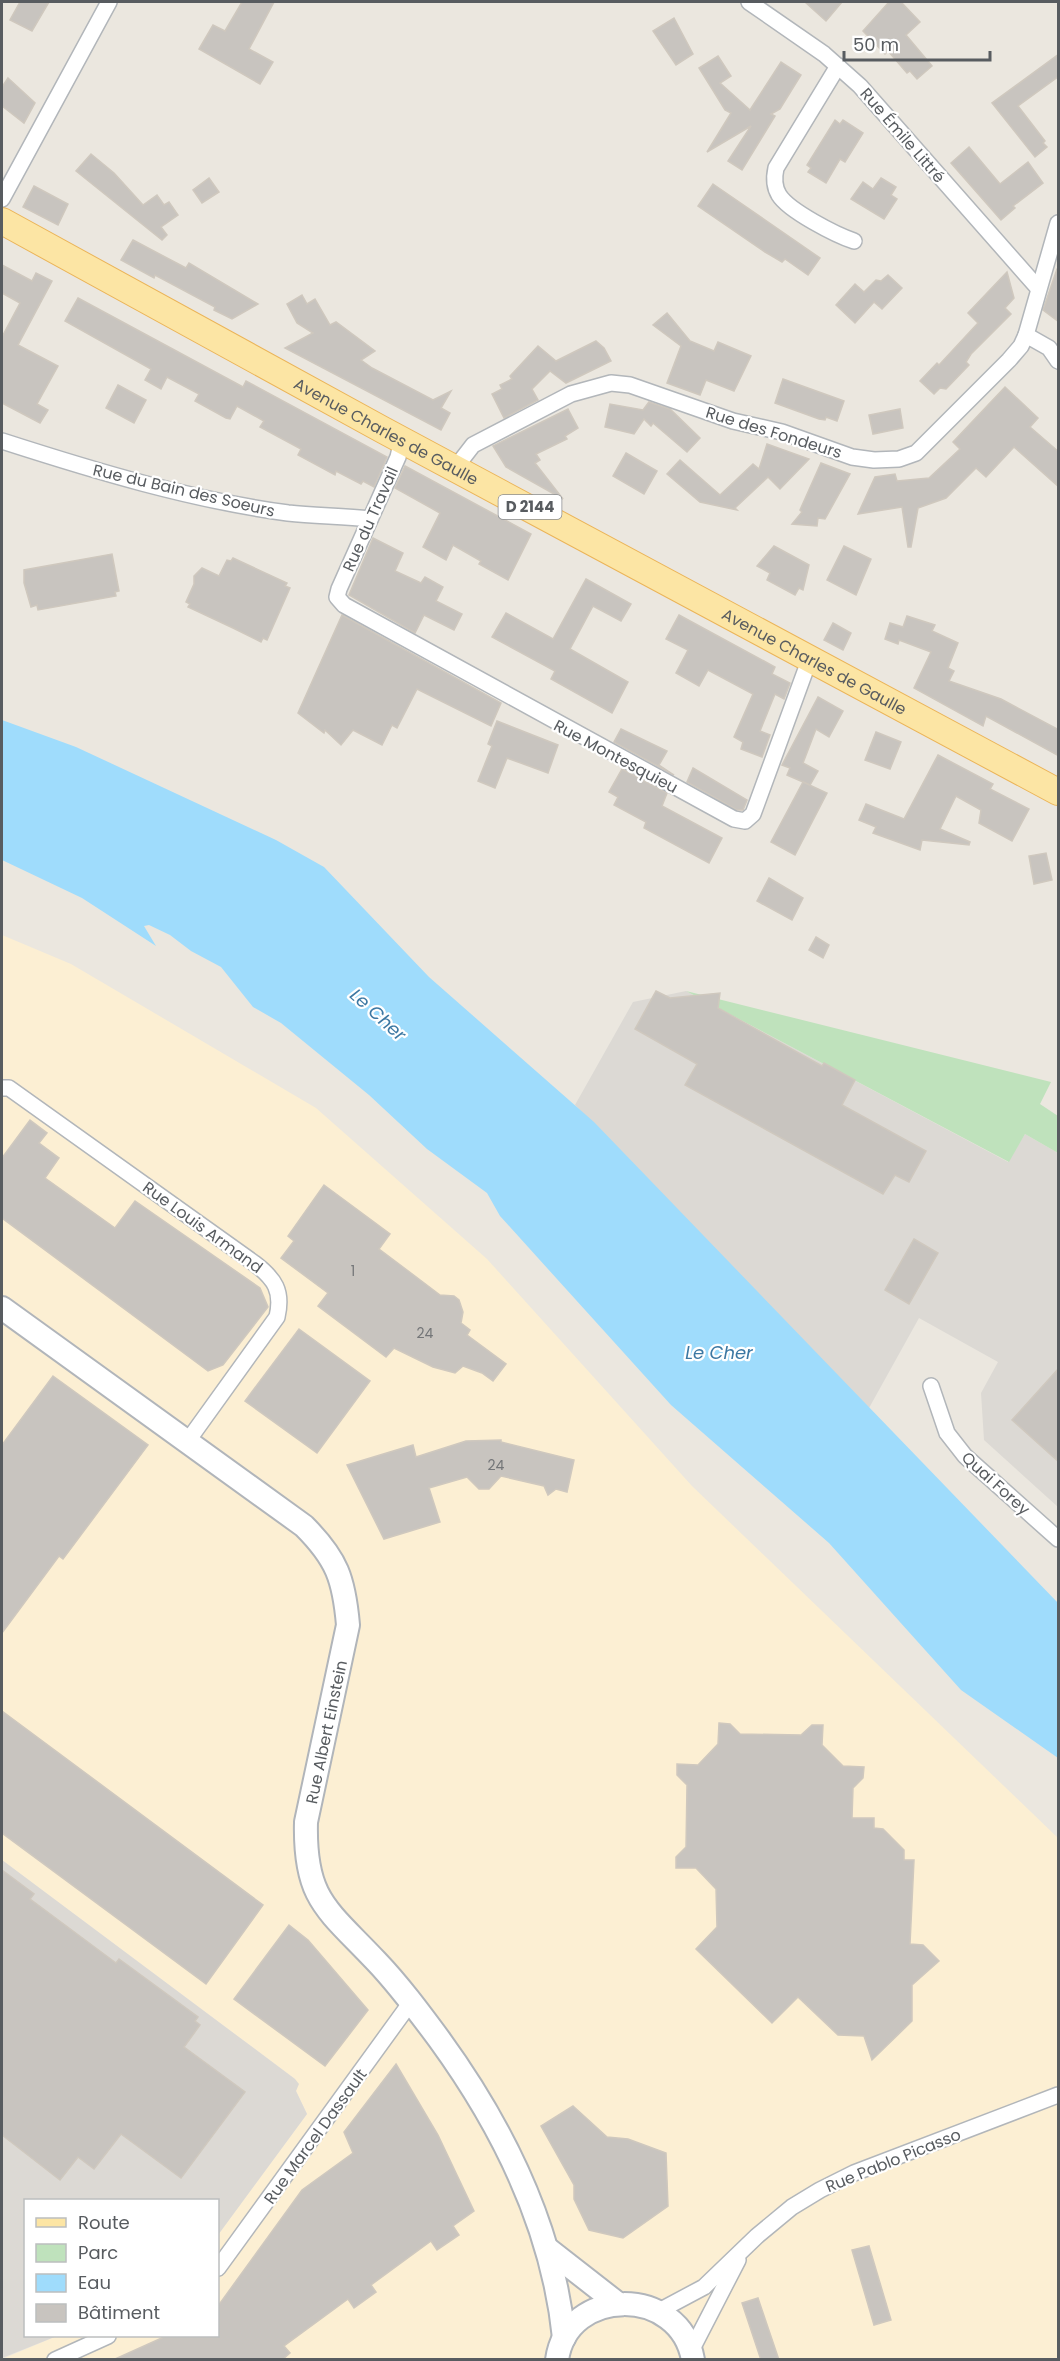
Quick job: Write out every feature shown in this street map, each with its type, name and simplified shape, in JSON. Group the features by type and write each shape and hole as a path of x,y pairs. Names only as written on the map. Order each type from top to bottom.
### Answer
{"main road":[{"name":"Avenue Charles de Gaulle","path":"2,221 402,440 1059,792"}],"street":[{"path":"2,199 109,2"},
{"name":"Rue Émile Littré","path":"748,2 838,66 860,86 1038,288"},
{"path":"838,66 776,168 774,180 779,196 787,203 832,234 854,241"},
{"name":"Rue des Fondeurs","path":"456,467 473,445 571,394 611,383 630,385 733,421 782,432 852,457 874,460 899,459 916,453 1021,346 1059,222"},
{"path":"1026,335 1049,348 1059,361"},
{"name":"Rue du Travail","path":"338,597 398,457 402,440"},
{"name":"Rue du Bain des Soeurs","path":"2,441 105,474 235,503 289,513 370,519"},
{"name":"Rue Montesquieu","path":"338,597 344,605 497,691 734,819 745,821 753,814 810,658"},
{"name":"Rue Louis Armand","path":"2,1088 9,1088 254,1263 271,1276 279,1290 281,1302 277,1317 187,1442"},
{"name":"Rue Albert Einstein","path":"2,1308 304,1526 324,1547 338,1569 346,1594 348,1625 306,1822 305,1856 311,1883 322,1905 376,1960 411,2001 485,2109 526,2191 549,2250 561,2304 564,2338"},
{"name":"Quai Forey","path":"931,1386 947,1433 965,1456 1059,1539"},
{"name":"Rue Marcel Dassault","path":"219,2267 411,2001"},
{"name":"Rue Pablo Picasso","path":"659,2311 704,2287 742,2250 792,2207 820,2190 854,2173 1059,2095"},
{"path":"549,2250 617,2303"},
{"name":"Rue Pablo Picasso","path":"692,2355 742,2250"},
{"path":"556,2360 564,2338 578,2321 596,2309 617,2303 634,2304 659,2311 681,2331 692,2355"},
{"path":"55,2360 106,2337"}],"shaded area":[{"path":"2,935 71,964 316,1108 487,1259 692,1486 1058,1838 1058,2359 2,2359 55,2337 219,2337 219,2234 307,2114 296,2091 295,2079 2,1860"},
{"path":"686,991 1008,1162 1025,1134 1058,1153 1058,1507 984,1440 981,1393 998,1362 919,1318 869,1408 575,1105 633,1002"},
{"path":"2,1860 295,2079 299,2084 296,2091 307,2114 219,2234 219,2199 24,2199 24,2337 54,2337 2,2358"}],"green space":[{"path":"686,991 1051,1082 1040,1104 1058,1116 1058,1153 1025,1134 1009,1162"}],"water":[{"name":"Le Cher","path":"2,720 76,747 276,840 324,867 429,977 594,1122 1058,1603 1058,1758 961,1690 829,1543 671,1405 500,1216 487,1193 427,1149 369,1095 281,1023 253,1007 221,967 191,951 170,935 149,925 144,926 156,946 82,898 2,860"}],"building":[{"path":"20,2 49,2 32,31 10,20"},
{"path":"242,2 274,2 249,49 273,62 260,84 199,49 213,25 225,31"},
{"path":"805,2 842,2 826,21"},
{"path":"889,2 901,2 920,22 906,35 932,66 917,79 910,71 907,73 888,51 885,54 863,31"},
{"path":"674,18 693,54 676,65 653,31"},
{"path":"1059,54 1059,76 1018,106 1045,141 1043,143 1047,147 1035,157 992,103"},
{"path":"718,56 731,76 720,83 750,110 781,62 801,75 780,109 771,114 775,116 742,170 728,161 751,126 707,152 731,113 725,110 699,68"},
{"path":"8,78 35,103 24,123 2,106 2,87"},
{"path":"835,120 840,124 843,120 863,133 845,162 840,159 826,183 808,172 811,168 807,165"},
{"path":"969,147 1000,184 1028,162 1043,183 1013,206 1015,208 1001,220 951,163"},
{"path":"91,154 114,173 143,205 157,195 164,205 169,202 178,215 161,227 167,235 162,240 76,171"},
{"path":"209,178 219,192 202,203 193,190"},
{"path":"881,178 896,187 891,195 897,199 884,219 851,199 863,182 873,189"},
{"path":"713,184 820,258 808,275 785,259 782,262 765,252 698,206"},
{"path":"34,186 68,204 58,225 23,207"},
{"path":"133,240 186,268 189,263 258,304 232,319 214,310 215,307 121,260"},
{"path":"2,265 32,281 36,273 52,281 18,345 58,366 37,404 48,410 40,423 2,403 2,337 20,303 2,293"},
{"path":"1057,269 1059,269 1059,322 1043,310"},
{"path":"1007,272 1014,298 1005,308 1011,314 971,354 966,362 969,365 946,389 940,388 934,394 920,381 937,363 939,365 978,323 968,313"},
{"path":"888,275 902,288 882,309 874,302 855,323 836,305 855,284 864,292 876,280 881,281"},
{"path":"302,295 307,304 315,299 330,325 336,322 375,351 361,360 372,368 433,400 451,391 441,408 450,413 441,430 285,348 313,333 297,323 287,304"},
{"path":"78,298 243,387 246,381 387,457 374,487 363,481 361,484 336,471 335,475 298,455 301,449 260,427 264,421 237,406 230,419 226,418 195,401 199,394 167,377 161,389 145,380 151,369 65,321"},
{"path":"667,313 690,341 714,351 718,342 751,356 734,391 706,380 700,395 667,383 681,346 653,325"},
{"path":"596,341 604,348 611,361 566,383 550,371 532,389 538,400 504,418 492,394 502,389 500,385 512,379 510,376 538,346 556,361"},
{"path":"783,379 844,401 837,421 826,417 825,420 819,419 775,403"},
{"path":"118,385 146,400 134,423 106,408"},
{"path":"1005,387 1038,418 1030,427 1059,452 1059,487 1014,447 986,477 976,468 946,498 918,508 911,547 908,547 902,507 858,514 875,477 895,474 897,481 929,478 960,449 953,442"},
{"path":"649,402 670,409 700,438 687,452 653,423 651,426 644,419 634,434 605,427 610,404 643,410"},
{"path":"568,409 578,428 565,436 567,439 536,454 540,460 535,463 563,499 506,467 493,446"},
{"path":"900,409 903,428 873,434 869,415"},
{"path":"767,444 809,459 780,489 768,477 735,508 737,510 700,502 667,474 680,460 720,495 753,464 759,469"},
{"path":"626,453 657,471 644,494 613,476"},
{"path":"821,463 850,474 825,519 818,518 817,526 792,524 802,512 800,510"},
{"path":"405,466 531,534 508,580 479,564 481,561 453,545 446,560 423,547 440,513 395,488"},
{"path":"373,538 403,553 395,571 421,583 425,577 443,587 436,601 462,614 454,630 424,615 415,633 349,595"},
{"path":"774,546 809,565 803,590 799,588 795,595 767,580 770,573 757,566"},
{"path":"844,546 871,559 856,595 827,580"},
{"path":"112,554 119,591 115,592 116,596 38,610 37,605 31,607 24,583 24,570"},
{"path":"233,558 287,583 285,586 290,588 267,640 263,638 261,642 188,607 190,604 186,602 194,584 194,576 202,568 219,576 227,560 231,561"},
{"path":"586,579 631,604 621,621 593,606 570,649 628,682 612,713 551,679 555,671 492,637 506,613 553,639"},
{"path":"342,615 501,703 491,726 417,689 397,728 392,725 382,745 353,730 341,745 325,730 324,733 298,713"},
{"path":"679,615 775,667 772,674 790,683 784,699 775,694 760,731 770,735 762,757 741,749 743,742 734,737 753,694 708,670 699,686 676,673 688,650 666,639"},
{"path":"907,616 935,625 932,631 958,643 948,668 954,671 949,681 1001,699 1059,730 1059,756 986,716 983,726 914,688 931,652 899,640 898,644 885,639 890,623 903,627"},
{"path":"833,623 851,633 843,650 824,640"},
{"path":"818,697 843,711 829,737 816,729 803,763 818,771 810,785 787,775 790,768 782,765"},
{"path":"497,721 558,745 548,773 507,758 495,788 478,781 492,746 488,744"},
{"path":"621,729 667,751 659,765 674,775 614,742"},
{"path":"876,732 901,742 890,769 865,760"},
{"path":"938,755 993,784 990,789 1029,809 1012,841 979,823 981,810 956,796 940,829 970,842 969,845 922,840 920,850 873,833 876,827 859,820 866,804 904,819"},
{"path":"693,768 747,800 743,810 737,810 687,782"},
{"path":"622,769 667,793 662,806 722,838 709,863 644,828 646,822 614,805 618,797 609,792"},
{"path":"803,782 827,793 795,855 771,842"},
{"path":"1046,853 1052,880 1034,884 1029,856"},
{"path":"769,878 803,898 792,920 757,901"},
{"path":"816,937 829,945 823,958 809,950"},
{"path":"656,991 670,998 720,993 718,1008 822,1066 824,1063 855,1080 842,1105 926,1151 909,1182 895,1175 883,1194 685,1085 697,1064 635,1029"},
{"path":"30,1120 47,1133 39,1143 59,1158 45,1178 115,1228 135,1201 260,1288 268,1307 223,1365 208,1371 2,1218 2,1158"},
{"path":"324,1185 390,1234 379,1249 440,1295 454,1296 459,1300 463,1312 461,1323 470,1330 467,1335 506,1364 493,1381 482,1373 463,1366 455,1373 433,1367 394,1348 386,1357 318,1306 328,1293 281,1258 294,1241 288,1236"},
{"path":"914,1239 938,1253 909,1304 885,1290"},
{"path":"299,1329 370,1381 317,1453 245,1401"},
{"path":"1059,1368 1059,1462 1012,1420"},
{"path":"53,1376 148,1445 63,1559 59,1556 2,1633 2,1445"},
{"path":"501,1440 501,1442 574,1460 567,1492 556,1489 548,1495 544,1486 501,1476 489,1489 479,1489 467,1477 429,1488 440,1522 384,1539 347,1465 413,1445 416,1457 466,1441"},
{"path":"2,1711 263,1905 206,1984 2,1833"},
{"path":"719,1723 730,1724 740,1734 801,1735 812,1725 823,1725 822,1745 843,1766 864,1767 863,1778 853,1788 852,1818 874,1818 874,1828 883,1829 904,1850 904,1860 914,1860 910,1944 923,1945 939,1961 912,1985 912,2021 872,2060 864,2036 838,2035 798,1997 772,2023 696,1949 717,1927 716,1889 696,1868 676,1868 676,1857 686,1847 687,1785 677,1775 677,1764 698,1765 718,1744"},
{"path":"2,1870 34,1894 30,1899 116,1963 119,1959 198,2017 195,2021 200,2025 184,2047 245,2092 181,2178 121,2134 94,2169 78,2157 60,2180 2,2135"},
{"path":"289,1925 308,1940 368,2010 325,2066 234,1999"},
{"path":"396,2064 438,2135 474,2211 453,2226 459,2235 437,2250 431,2241 371,2285 376,2292 354,2308 348,2299 284,2346 290,2353 282,2360 113,2360 164,2337 219,2337 219,2305 302,2190 353,2153 344,2132"},
{"path":"573,2106 607,2137 628,2139 666,2153 668,2206 623,2238 589,2230 574,2199 574,2185 541,2126"},
{"path":"869,2246 891,2320 874,2325 852,2250"},
{"path":"758,2298 779,2360 761,2360 742,2303"}]}
